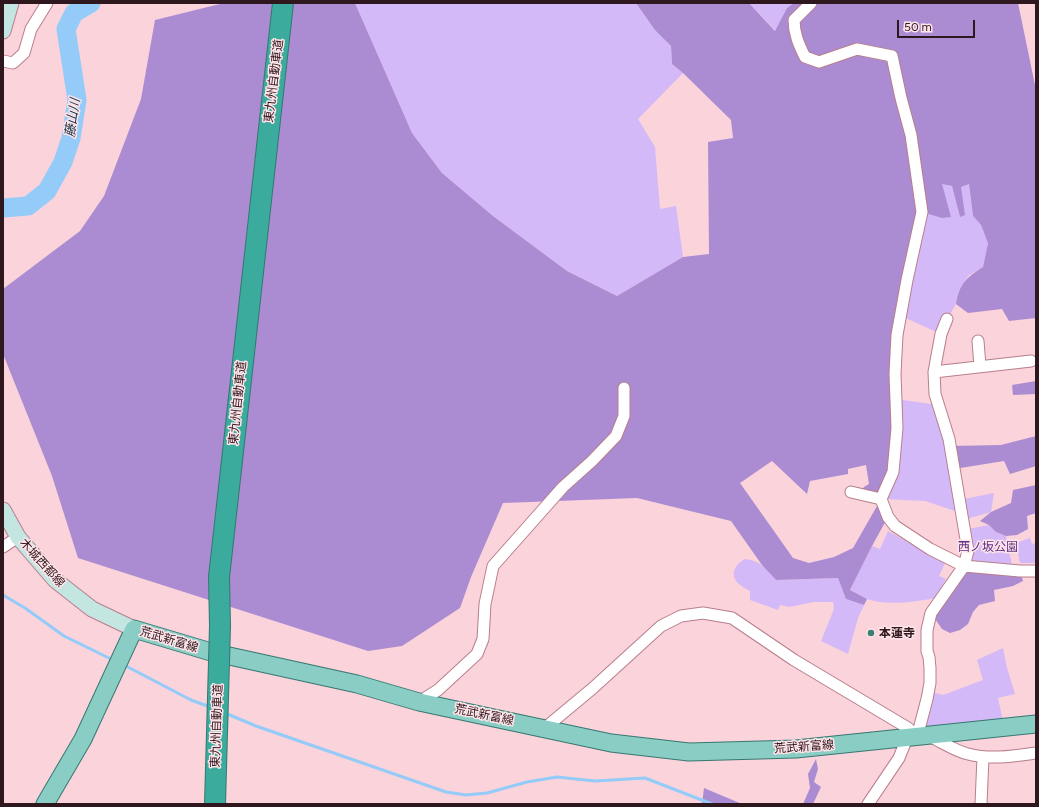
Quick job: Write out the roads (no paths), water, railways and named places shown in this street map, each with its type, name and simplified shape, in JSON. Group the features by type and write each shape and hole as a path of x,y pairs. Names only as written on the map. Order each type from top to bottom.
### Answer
{"highway":[{"name":"東九州自動車道","path":"215,804 220,626 219,577 283,3"}],"main road":[{"path":"3,31 11,3"},
{"name":"木城西都線","path":"3,510 18,537 55,580 92,610 134,629"},
{"name":"荒武新富線","path":"45,804 83,739 134,629 211,652 357,684 419,702 611,743 689,752 796,749 1036,724"}],"street":[{"path":"3,62 13,63 24,53 31,29 47,3"},
{"path":"811,3 794,20 794,30 805,57 819,62 857,50 892,56 911,135 922,212 897,335 895,374 897,428 893,472 881,499 888,517 896,526 930,549 964,566 1036,571"},
{"path":"868,804 899,758 918,737 930,683 927,630 931,614 964,566 968,551 949,439 935,394 934,372 941,334 946,319"},
{"path":"978,341 980,366"},
{"path":"934,372 1030,361"},
{"path":"419,702 438,690 477,654 483,639 485,604 493,566 563,487 592,461 616,436 624,416 624,388"},
{"path":"851,492 881,499"},
{"path":"3,547 18,537"},
{"path":"545,728 593,688 661,626 681,616 703,613 732,618 794,660 908,728 918,737 967,754 983,757 1004,757 1036,753"},
{"path":"981,804 983,757"}],"waterway":[{"name":"藤山川","path":"3,208 28,206 47,191 63,162 71,138 77,100 66,29 74,13 91,3"},
{"path":"3,595 25,608 64,636 113,660"},
{"path":"124,665 191,700 210,707"},
{"path":"225,713 256,726 446,792 466,795 487,793 527,782 557,777 595,781 645,778 712,804"}],"place":[{"name":"本蓮寺","path":"871,633"}],"park label":[{"name":"西ノ坂公園","path":"988,547"}]}
